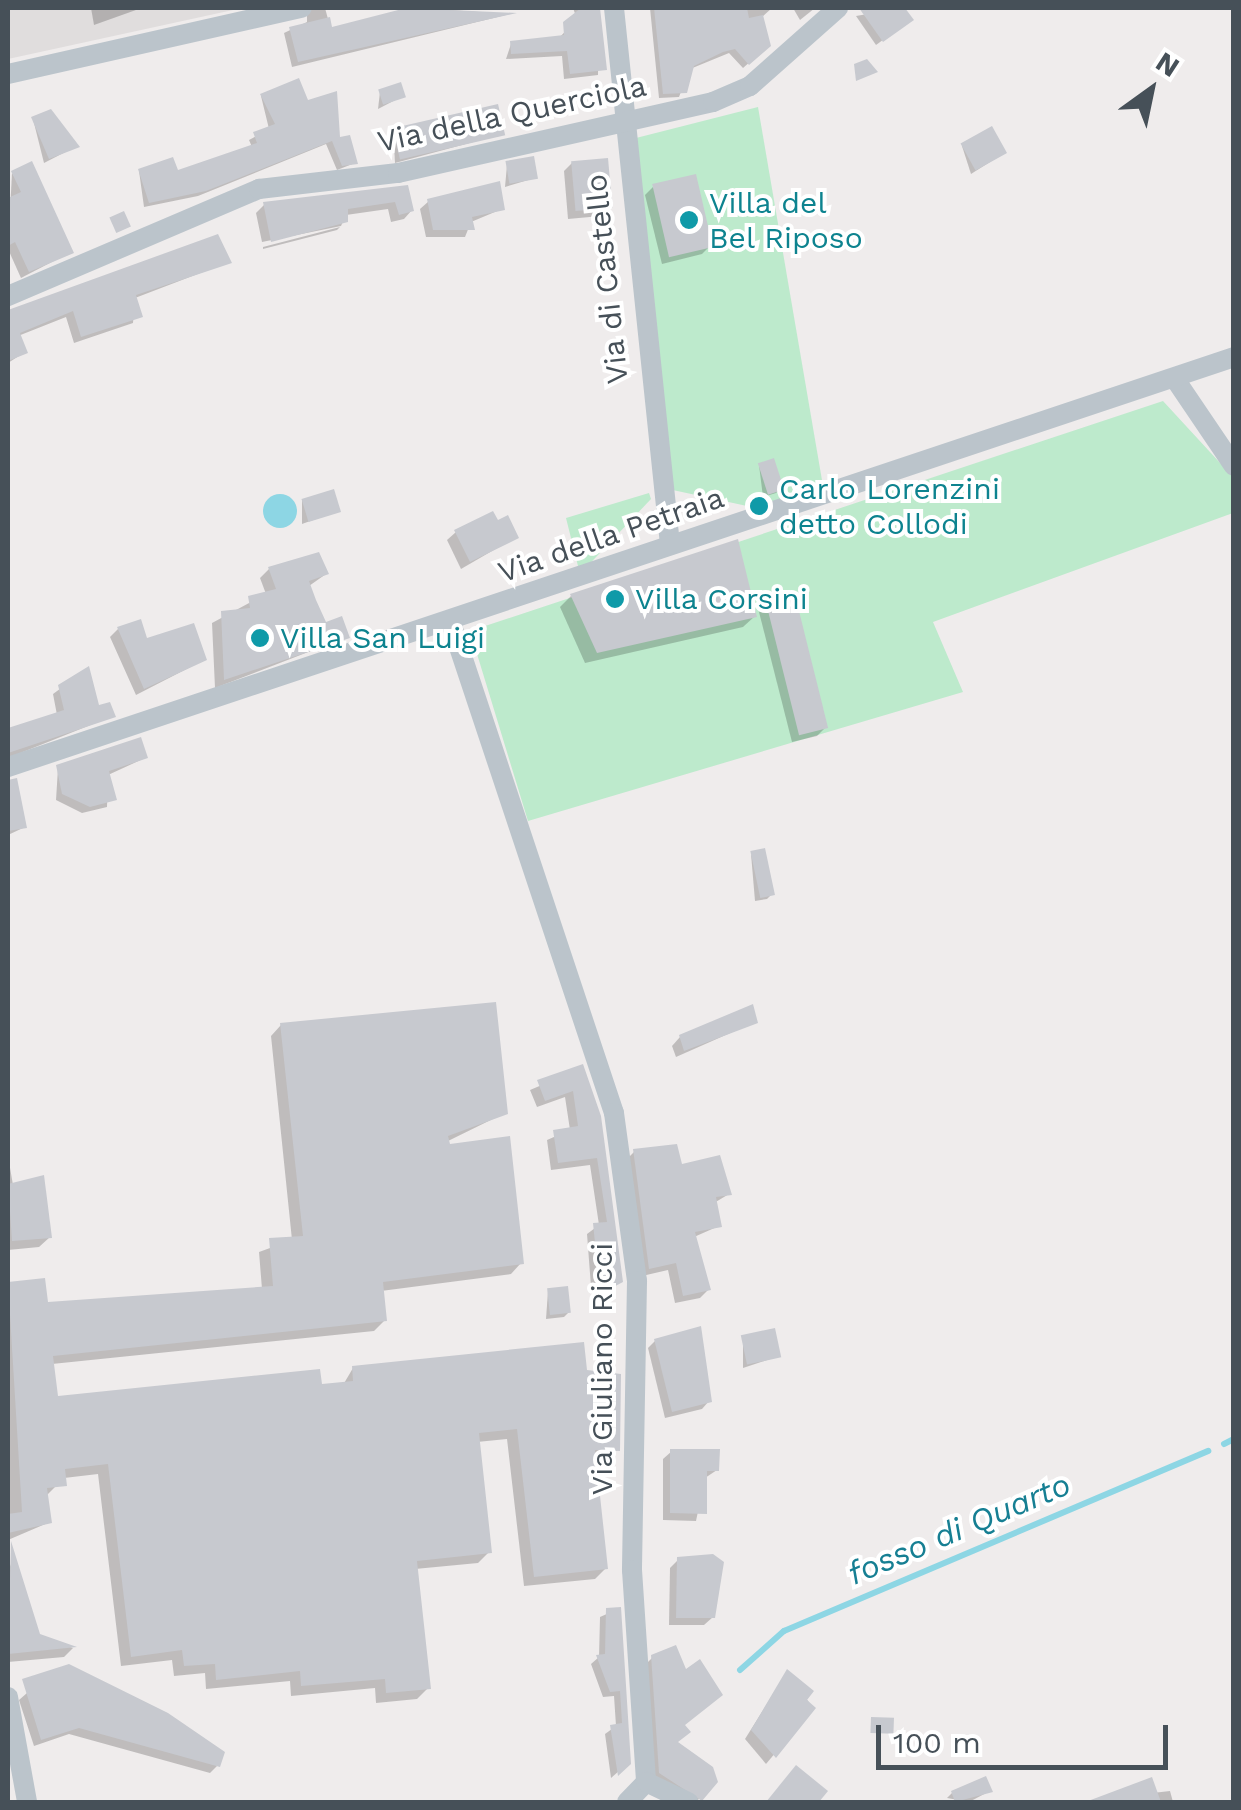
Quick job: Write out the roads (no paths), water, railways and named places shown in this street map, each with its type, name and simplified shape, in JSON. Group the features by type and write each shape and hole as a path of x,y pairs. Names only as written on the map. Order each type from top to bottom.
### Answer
{"street":[{"path":"8,74 302,8"},
{"name":"Via di Castello","path":"614,8 622,120 670,544"},
{"name":"Via della Querciola","path":"8,296 259,189 398,173 750,86 838,8"},
{"name":"Via della Petraia","path":"8,767 451,623 580,574 1234,357"},
{"path":"1175,379 1234,466"},
{"name":"Via Giuliano Ricci","path":"451,623 614,1113 637,1281 632,1570 646,1782"},
{"path":"8,1697 14,1767 27,1802"},
{"path":"626,1802 646,1782 688,1802"}],"water":[{"path":"280,494 292,499 297,511 292,523 280,528 268,523 263,511 268,499"}],"waterway":[{"name":"fosso di Quarto","path":"1224,1444 1234,1439"},
{"name":"fosso di Quarto","path":"740,1670 784,1631 1208,1451"}],"place":[{"name":"Villa del Bel Riposo","path":"689,220"},
{"name":"Carlo Lorenzini detto Collodi","path":"759,506"},
{"name":"Villa Corsini","path":"615,599"},
{"name":"Villa San Luigi","path":"260,638"}]}
